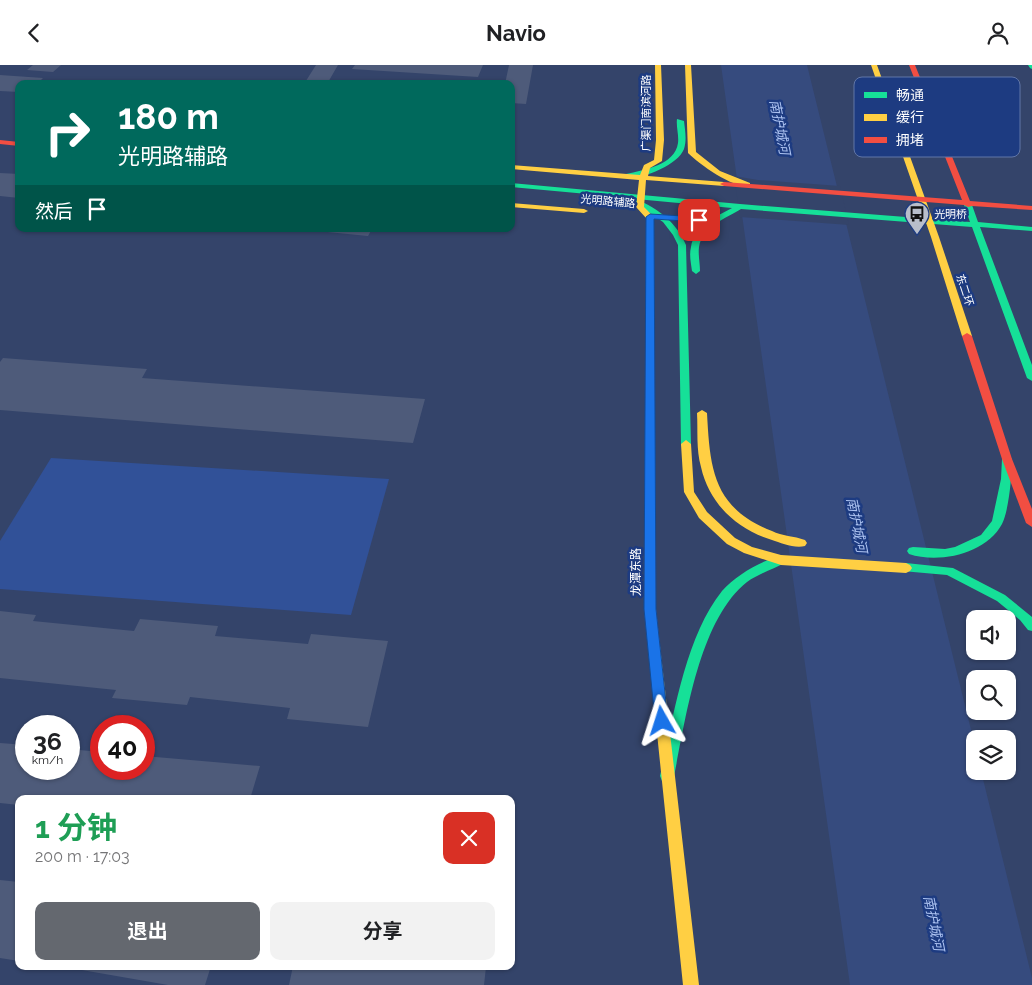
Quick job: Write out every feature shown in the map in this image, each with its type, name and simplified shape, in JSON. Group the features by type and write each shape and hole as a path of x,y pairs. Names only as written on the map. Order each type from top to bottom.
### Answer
{"main road":[{"name":"广渠门南滨河路","path":"658,65 660,140 658,161"},
{"path":"678,65 686,148 701,163 724,178 747,185"},
{"path":"686,148 688,65"},
{"name":"东二环","path":"874,65 878,77"},
{"path":"912,65 917,77"},
{"path":"0,142 15,143"},
{"path":"629,176 664,164 686,148"},
{"name":"东二环","path":"906,157 1008,459 1032,523"},
{"path":"949,157 1032,378"},
{"path":"635,160 733,167"},
{"path":"650,217 640,207 642,181 647,167 658,161"},
{"name":"光明路辅路","path":"630,215 686,217 698,210 708,190 701,173 688,163"},
{"path":"515,167 1032,208"},
{"path":"905,181 924,182"},
{"path":"944,184 973,186"},
{"path":"515,185 740,206 1032,229"},
{"path":"623,196 659,214 679,233 682,245 686,459 689,491 703,515 731,541 748,550 781,560 949,571 1001,598 1024,616 1032,627"},
{"name":"光明路辅路","path":"515,205 600,213"},
{"path":"696,284 695,245 699,236 710,226 740,206"},
{"name":"龙潭东路","path":"650,217 650,609 691,985"},
{"path":"702,220 732,222"},
{"path":"926,237 945,239"},
{"path":"964,241 993,243"},
{"path":"701,401 708,474 720,501 740,521 762,534 782,541 811,543"},
{"path":"897,550 945,553 957,551 985,537 997,522 1008,459"},
{"path":"668,776 694,659 720,601 742,579 781,560"}],"shaded area":[{"path":"51,458 389,479 351,615 0,589 0,541"}],"water":[{"name":"南护城河","path":"721,65 807,65 966,710 966,720 969,720 971,730 966,730 966,780 983,780 1032,978 1032,985 850,985"}],"pier":[{"path":"734,176 758,180 840,186 849,225 740,217"}],"building":[{"path":"33,65 61,65 53,72 27,70"},
{"path":"316,65 338,65 329,80 307,80"},
{"path":"355,65 483,65 478,77 352,69"},
{"path":"509,65 533,65 526,104 515,103 515,80 506,80"},
{"path":"0,75 43,78 41,80 15,80 15,92 0,91"},
{"path":"0,173 15,174 15,198 0,196"},
{"path":"327,232 370,232 368,236"},
{"path":"3,358 147,369 142,378 425,399 413,443 0,410 0,362"},
{"path":"0,611 36,615 33,621 134,631 140,619 218,626 215,636 308,644 311,634 388,641 368,727 287,719 290,708 190,697 187,705 112,698 116,690 0,678"},
{"path":"0,743 15,744 15,780 80,780 80,750 90,751 90,780 155,780 155,757 260,766 251,795 15,795 15,805 0,803"},
{"path":"0,880 15,882 15,960 0,958"},
{"path":"82,970 210,970 205,985 168,985"},
{"path":"292,970 486,970 484,985 289,985"}],"traffic: fast":[{"path":"629,176 665,164 677,155 681,142 680,121"},
{"path":"515,185 740,206 1032,229"},
{"path":"623,196 650,209 666,220 678,235 682,245 686,444"},
{"path":"968,205 1032,378"},
{"path":"696,271 695,247 701,233 713,222 740,206"},
{"path":"913,551 945,553 957,551 985,538 997,522 1006,479 1007,459"},
{"path":"667,776 692,669 713,615 727,594 743,579 781,560"},
{"path":"906,568 949,571 1001,598 1024,616 1032,626"}],"traffic: slow":[{"path":"650,304 650,217 640,207 642,181 647,167 658,161 660,140 658,65"},
{"path":"688,65 692,153 717,173 747,185"},
{"path":"874,65 878,77"},
{"path":"907,157 967,336"},
{"path":"515,167 724,184"},
{"path":"515,205 584,211"},
{"path":"702,413 703,447 706,467 711,483 719,497 729,510 754,528 784,540 801,543"},
{"path":"686,444 689,492 703,515 731,541 748,550 781,560 906,568"},
{"path":"654,646 691,985"}],"traffic: jam":[{"path":"912,65 917,77"},
{"path":"0,142 15,144"},
{"path":"949,157 968,205"},
{"path":"724,184 1032,208"},
{"path":"650,304 650,609 654,646"},
{"path":"967,336 1007,459 1032,523"}],"place":[{"name":"光明桥","path":"917,235"}],"route":[{"path":"662,721 650,609 650,217 699,220"}]}
